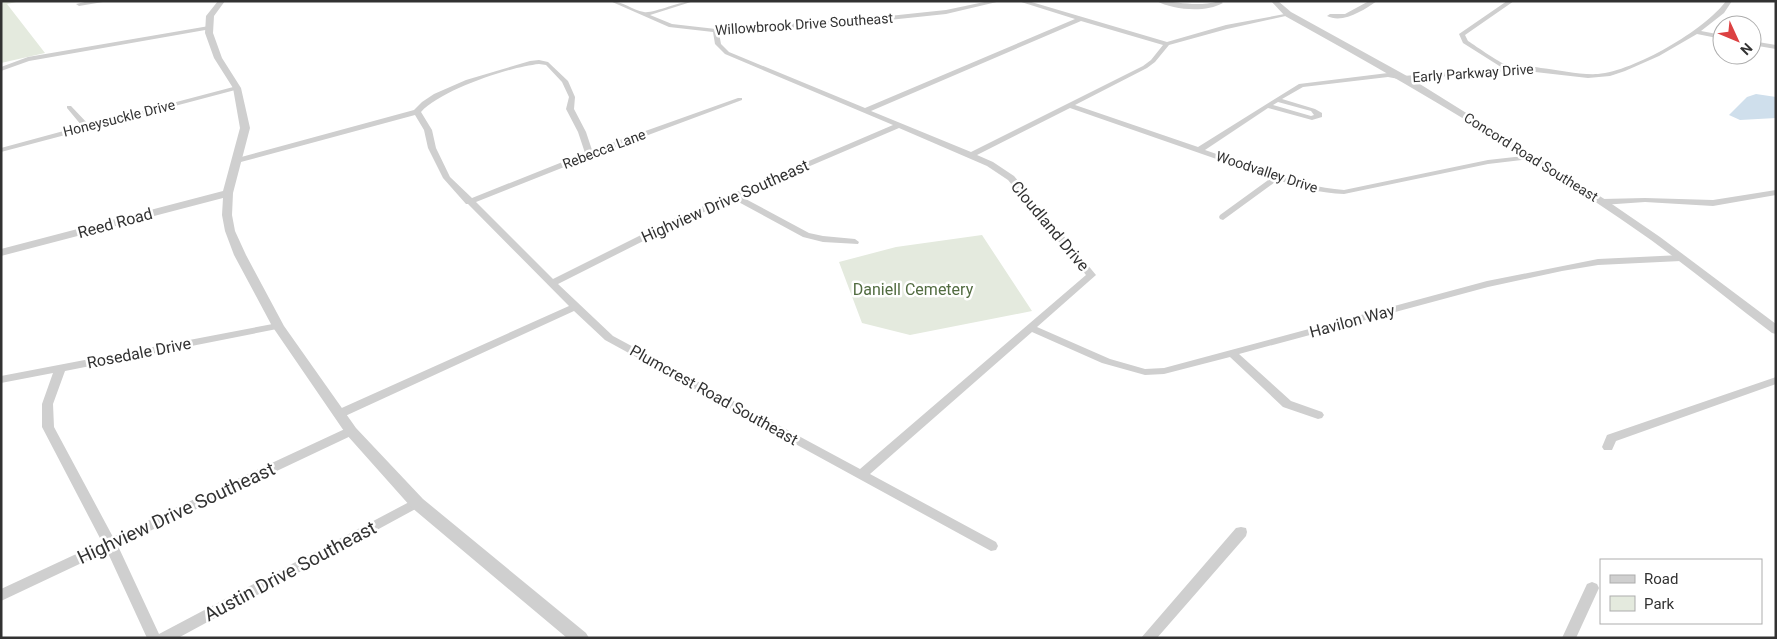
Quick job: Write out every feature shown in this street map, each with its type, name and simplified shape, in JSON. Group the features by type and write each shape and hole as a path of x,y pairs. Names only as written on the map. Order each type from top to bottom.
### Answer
{"street":[{"path":"79,4 106,1"},
{"path":"222,1 210,16 209,33 218,58 237,88 245,128 228,193 227,216 230,231 278,326 351,431 417,503 580,638"},
{"name":"Willowbrook Drive Southeast","path":"613,1 671,26 716,31 870,20 954,11 998,1"},
{"path":"644,15 691,1"},
{"path":"1021,1 1167,44 1226,27 1288,14"},
{"path":"1159,1 1183,7 1202,8 1220,3"},
{"name":"Concord Road Southeast","path":"1274,1 1288,14 1404,78 1602,202 1681,258 1776,330"},
{"path":"1330,16 1346,16 1374,1"},
{"path":"1509,69 1465,42 1462,34 1511,1"},
{"name":"Early Parkway Drive","path":"1199,150 1278,100 1293,88 1302,85 1388,75 1404,78 1509,69 1538,68 1587,76 1611,73 1669,49 1697,32 1718,14 1729,1"},
{"path":"866,110 1080,19"},
{"path":"1,69 28,59 209,28"},
{"name":"Cloudland Drive","path":"716,31 715,38 719,48 727,53 995,166 1011,178 1091,275 861,475"},
{"path":"1697,32 1712,35"},
{"path":"971,155 1145,67 1153,61 1167,44"},
{"path":"1762,45 1776,47"},
{"path":"237,160 417,112 425,102 454,88 530,63 539,62 548,64 565,81 572,97 570,109 582,132 589,154"},
{"name":"Honeysuckle Drive","path":"1,150 237,88"},
{"name":"Rebecca Lane","path":"469,202 589,154 740,99"},
{"path":"1268,106 1312,118 1320,115 1313,110 1278,100"},
{"name":"Woodvalley Drive","path":"1068,105 1277,177 1307,186 1344,192 1488,162 1530,157"},
{"path":"69,107 87,127"},
{"name":"Plumcrest Road Southeast","path":"417,112 428,130 432,148 447,178 469,202 608,338 991,546"},
{"name":"Highview Drive Southeast","path":"553,283 674,222 900,125"},
{"path":"1224,217 1277,177"},
{"path":"1602,202 1645,200 1713,203 1776,192"},
{"name":"Reed Road","path":"1,253 228,193"},
{"path":"732,196 806,235 823,239 855,242"},
{"name":"Havilon Way","path":"1031,328 1106,361 1145,372 1164,371 1477,287 1543,272 1598,262 1681,258"},
{"path":"339,414 575,307"},
{"name":"Rosedale Drive","path":"1,380 278,326"},
{"path":"1232,354 1286,404 1318,415"},
{"path":"60,369 49,394 45,414 48,427 110,544 154,638"},
{"path":"1608,447 1611,438 1776,380"},
{"name":"Highview Drive Southeast","path":"1,595 351,431"},
{"name":"Austin Drive Southeast","path":"164,638 417,503"},
{"path":"1148,638 1241,532"},
{"path":"1569,638 1592,588"}],"green space":[{"path":"1,1 21,1 7,4 45,53 1,63"},
{"name":"Daniell Cemetery","path":"982,235 1032,311 910,335 862,323 839,262 896,247"}],"water":[{"path":"1756,94 1776,97 1776,118 1740,120 1729,115 1747,97"}]}
